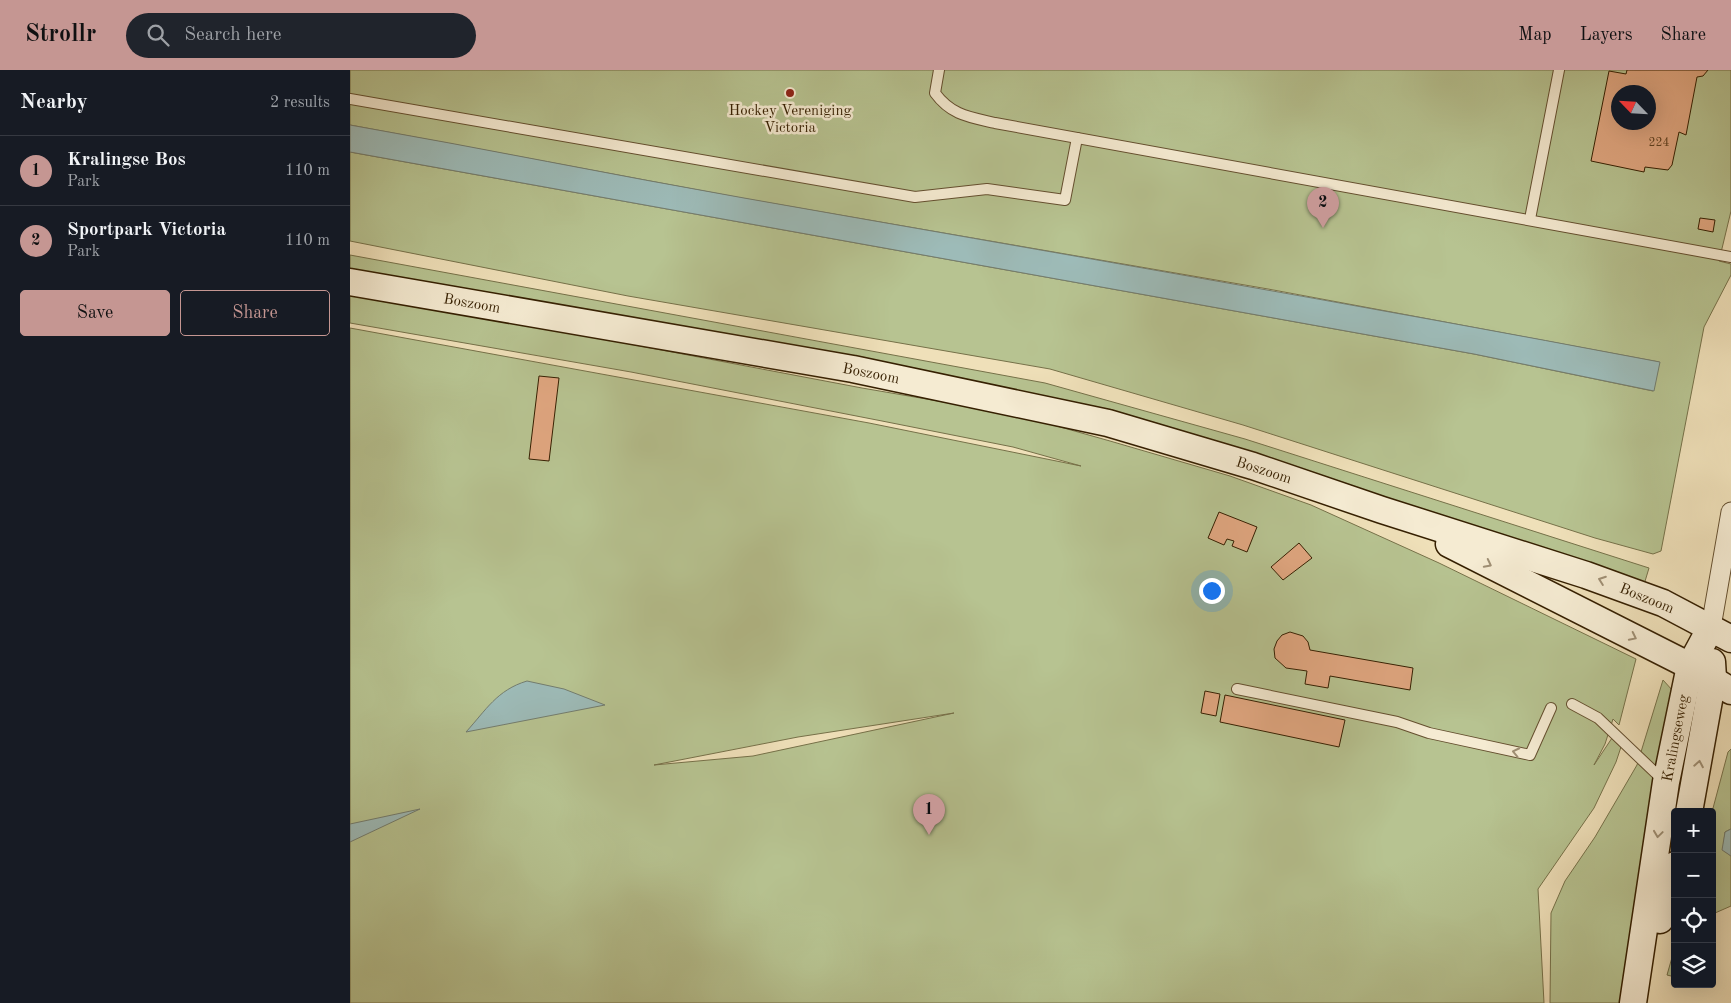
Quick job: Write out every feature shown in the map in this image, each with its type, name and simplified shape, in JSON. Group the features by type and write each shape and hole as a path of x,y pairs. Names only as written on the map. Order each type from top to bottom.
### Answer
{"main road":[{"name":"Boszoom","path":"350,282 853,369 1108,423 1253,466 1382,510 1586,574 1663,603 1721,633"},
{"name":"Boszoom","path":"1382,510 1690,666 1722,685"},
{"name":"Kralingseweg","path":"1633,1003 1666,782 1690,666 1721,633"},
{"name":"Kralingseweg","path":"1691,805 1722,685 1721,633"},
{"path":"1637,1003 1671,880"}],"street":[{"name":"Kralingseweg","path":"1721,633 1731,512"}],"lane":[{"path":"939,70 935,93 944,105 962,115 1077,138 1731,257"},
{"path":"1530,219 1560,70"},
{"path":"350,99 915,197 987,189 1064,200 1077,138"},
{"path":"1237,689 1397,722 1429,733 1530,755 1551,708"},
{"path":"1572,704 1598,718 1691,805"}],"green space":[{"path":"350,70 1731,70 1731,211 1719,261 1731,264 1731,275 1704,327 1661,551 1653,554 1595,538 1243,425 1050,369 628,296 350,241 350,152 1474,354 1653,391 1659,362 1268,289 741,198 350,125"},
{"path":"350,255 1045,383 1245,439 1649,568 1643,588 1240,452 350,271"},
{"path":"350,291 862,388 1014,414 1230,476 1311,505 1439,563 1636,659 1619,725 1613,719 1605,744 1594,765 1612,738 1621,747 1616,762 1594,808 1538,889 1544,1003 350,1003 350,328 869,423 1081,466 1013,447 882,421 631,372 350,323","holes":["954,713 753,756 654,765 798,737"]},
{"path":"1663,680 1673,691 1638,906 1620,1003 1550,1003 1551,913 1565,881 1595,837 1637,765"},
{"path":"1731,749 1731,829 1725,832 1723,850 1731,856 1731,906 1716,913 1716,808 1713,808 1728,752"},
{"path":"1671,961 1671,976 1667,975"}],"water":[{"path":"350,125 695,189 1660,362 1654,391 1474,354 350,152"},
{"path":"527,681 564,689 605,705 466,732 500,695"},
{"path":"420,809 350,842 350,824"},
{"path":"1731,829 1731,856 1722,850 1725,832"}],"building":[{"path":"1627,70 1708,70 1703,76 1697,77 1686,135 1679,132 1672,165 1668,170 1645,167 1644,172 1591,161 1609,71 1626,74"},
{"path":"1700,218 1715,220 1713,232 1698,229"},
{"path":"539,376 559,378 549,461 529,459"},
{"path":"1219,512 1257,527 1247,552 1232,546 1234,541 1227,539 1224,545 1208,538"},
{"path":"1299,543 1312,558 1283,580 1271,567"},
{"path":"1290,632 1303,636 1308,642 1310,650 1413,668 1410,690 1330,676 1328,688 1305,684 1307,671 1286,668 1275,658 1274,649 1277,641 1282,635"},
{"path":"1205,691 1220,694 1216,716 1201,713"},
{"path":"1225,695 1345,720 1339,747 1220,722"}],"place":[{"name":"Hockey Vereniging Victoria","path":"790,93"},
{"name":"Sportpark Victoria","path":"1323,228"},
{"name":"Kralingse Bos","path":"929,835"}]}
